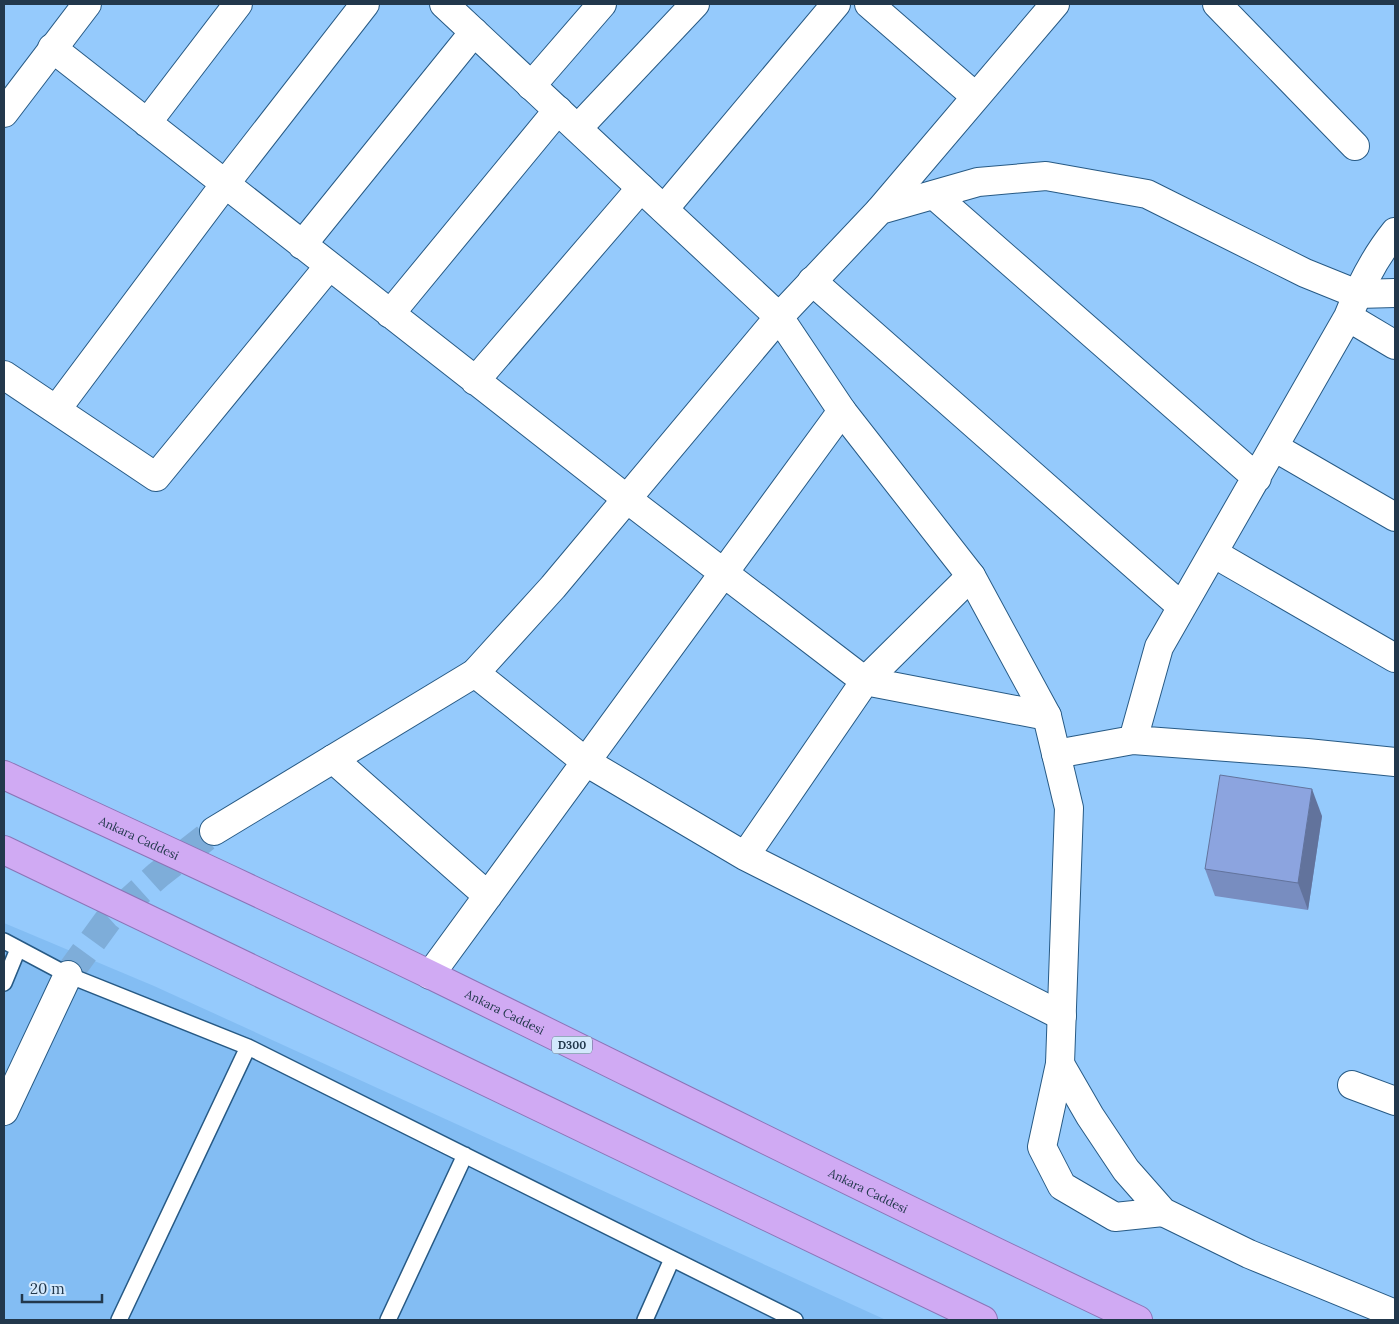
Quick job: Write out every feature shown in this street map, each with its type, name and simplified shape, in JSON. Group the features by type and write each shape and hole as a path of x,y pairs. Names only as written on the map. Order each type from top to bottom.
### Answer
{"highway":[{"name":"Ankara Caddesi","path":"4,775 178,854 430,975 1004,1257 1138,1320"},
{"path":"4,850 972,1318"}],"street":[{"path":"4,113 87,4"},
{"path":"147,122 238,4"},
{"path":"56,410 225,184 365,4"},
{"path":"444,4 779,317 842,411 972,576 1047,716 1069,808 1060,1064 1042,1147 1062,1186 1115,1217 1163,1212"},
{"path":"531,86 602,4"},
{"path":"578,128 695,4"},
{"path":"664,209 836,4"},
{"path":"870,4 976,97"},
{"path":"214,831 475,673 553,587 779,317 880,210 1056,4"},
{"path":"1218,4 1355,146"},
{"path":"302,245 474,32"},
{"path":"52,48 627,500 865,681 1047,716"},
{"path":"390,314 558,110"},
{"path":"880,210 978,182 1046,176 1147,194 1305,273 1352,306 1395,345"},
{"path":"475,381 641,188"},
{"path":"934,195 1256,478"},
{"path":"1133,740 1159,647 1274,447 1352,306 1379,252 1395,232"},
{"path":"4,375 156,477 329,266"},
{"path":"812,281 1182,607"},
{"path":"1352,306 1395,293"},
{"path":"430,975 842,411"},
{"path":"1274,447 1395,516"},
{"path":"1214,553 1395,658"},
{"path":"745,856 865,681 972,576"},
{"path":"475,673 586,762 745,856 1062,1016"},
{"path":"1056,754 1133,740 1307,753 1395,762"},
{"path":"333,759 488,896"},
{"path":"4,1111 68,975"},
{"path":"1060,1064 1090,1116 1126,1170 1163,1212 1249,1254 1395,1314"},
{"path":"1352,1085 1395,1101"}],"lane":[{"path":"4,941 68,975 248,1047 795,1320"},
{"path":"4,983 18,949"},
{"path":"119,1320 248,1047"},
{"path":"388,1320 464,1155"},
{"path":"644,1320 672,1259"}],"shaded area":[{"path":"4,923 154,986 886,1320 4,1320"}],"building":[{"path":"1220,775 1312,789 1298,883 1205,869"}],"tunnel":[{"path":"68,975 108,920 158,875 214,831"}]}
